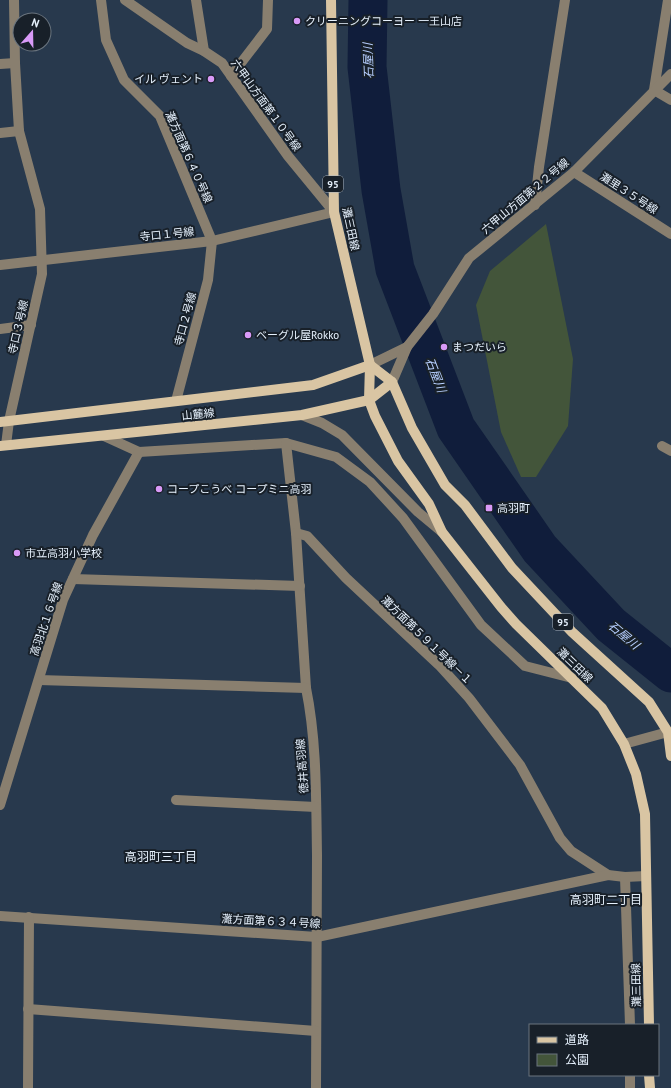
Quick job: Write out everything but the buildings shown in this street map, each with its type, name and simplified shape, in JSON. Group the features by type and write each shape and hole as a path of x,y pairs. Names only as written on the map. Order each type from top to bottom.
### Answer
{"main road":[{"name":"灘三田線","path":"331,0 334,212 370,365 369,400 375,416 398,461 429,504 442,532 516,624 602,708 624,744 636,774 645,814 649,1024"},
{"name":"灘三田線","path":"370,365 392,382 412,428 445,485 465,505 512,568 572,632 649,702 670,732 671,756"},
{"name":"山麓線","path":"5,421 313,385 370,365"},
{"name":"山麓線","path":"3,445 302,415 369,400 392,382"},
{"path":"649,1076 650,1088"}],"street":[{"name":"寺口３号線","path":"3,445 5,421 31,325 42,274 40,209 19,131 15,63 14,0"},
{"name":"灘方面第６４０号線","path":"101,0 106,40 124,80 160,116 212,241"},
{"name":"六甲山方面第１０号線","path":"125,0 187,43 204,51 222,63 288,156 334,212"},
{"path":"196,0 204,51"},
{"path":"231,76 267,28 268,0"},
{"path":"535,205 540,160 565,0"},
{"path":"668,0 654,90 671,100"},
{"path":"0,64 15,63"},
{"name":"六甲山方面第２２号線","path":"407,347 433,314 469,258 574,172 671,74"},
{"path":"0,133 19,131"},
{"name":"灘里３５号線","path":"574,172 671,234"},
{"name":"寺口１号線","path":"0,265 212,241 334,212"},
{"name":"寺口２号線","path":"176,401 208,280 212,241"},
{"path":"0,329 31,325"},
{"path":"370,365 407,347"},
{"path":"392,382 407,347"},
{"path":"302,415 322,423 342,435 418,512 442,532"},
{"path":"104,436 139,452 286,443 336,457 370,482 403,518 481,625 525,666 572,678"},
{"name":"徳井高羽線","path":"286,443 296,533 306,688 310,708 316,788 316,1088"},
{"name":"高羽北１６号線","path":"0,805 64,600 93,535 139,452"},
{"name":"灘方面第５９１号線－１","path":"296,533 307,536 346,578 439,665 469,698 520,766 560,838 571,851 608,875 625,877 646,876"},
{"path":"73,579 300,586"},
{"path":"38,680 306,688"},
{"path":"624,744 670,732"},
{"path":"176,800 316,807"},
{"name":"灘方面第６３４号線","path":"0,916 317,938 608,875"},
{"path":"625,877 630,1024"},
{"path":"28,1088 29,917"},
{"path":"28,1008 316,1030"},
{"path":"630,1076 630,1088"}],"green space":[{"path":"546,224 573,359 568,426 536,477 521,477 501,432 476,305 490,271"}],"waterway":[{"name":"石屋川","path":"368,0 367,67 381,190 395,269 456,428 540,549 611,625 671,673"}],"place":[{"name":"クリーニングコーヨー 一王山店","path":"297,21"},
{"name":"イル ヴェント","path":"211,79"},
{"name":"ベーグル屋Rokko","path":"248,335"},
{"name":"まつだいら","path":"444,347"},
{"name":"コープこうべ コープミニ高羽","path":"159,489"},
{"name":"高羽町","path":"489,508"},
{"name":"市立高羽小学校","path":"17,553"}],"district":[{"name":"高羽町三丁目","path":"161,856"},
{"name":"高羽町二丁目","path":"606,899"}]}
